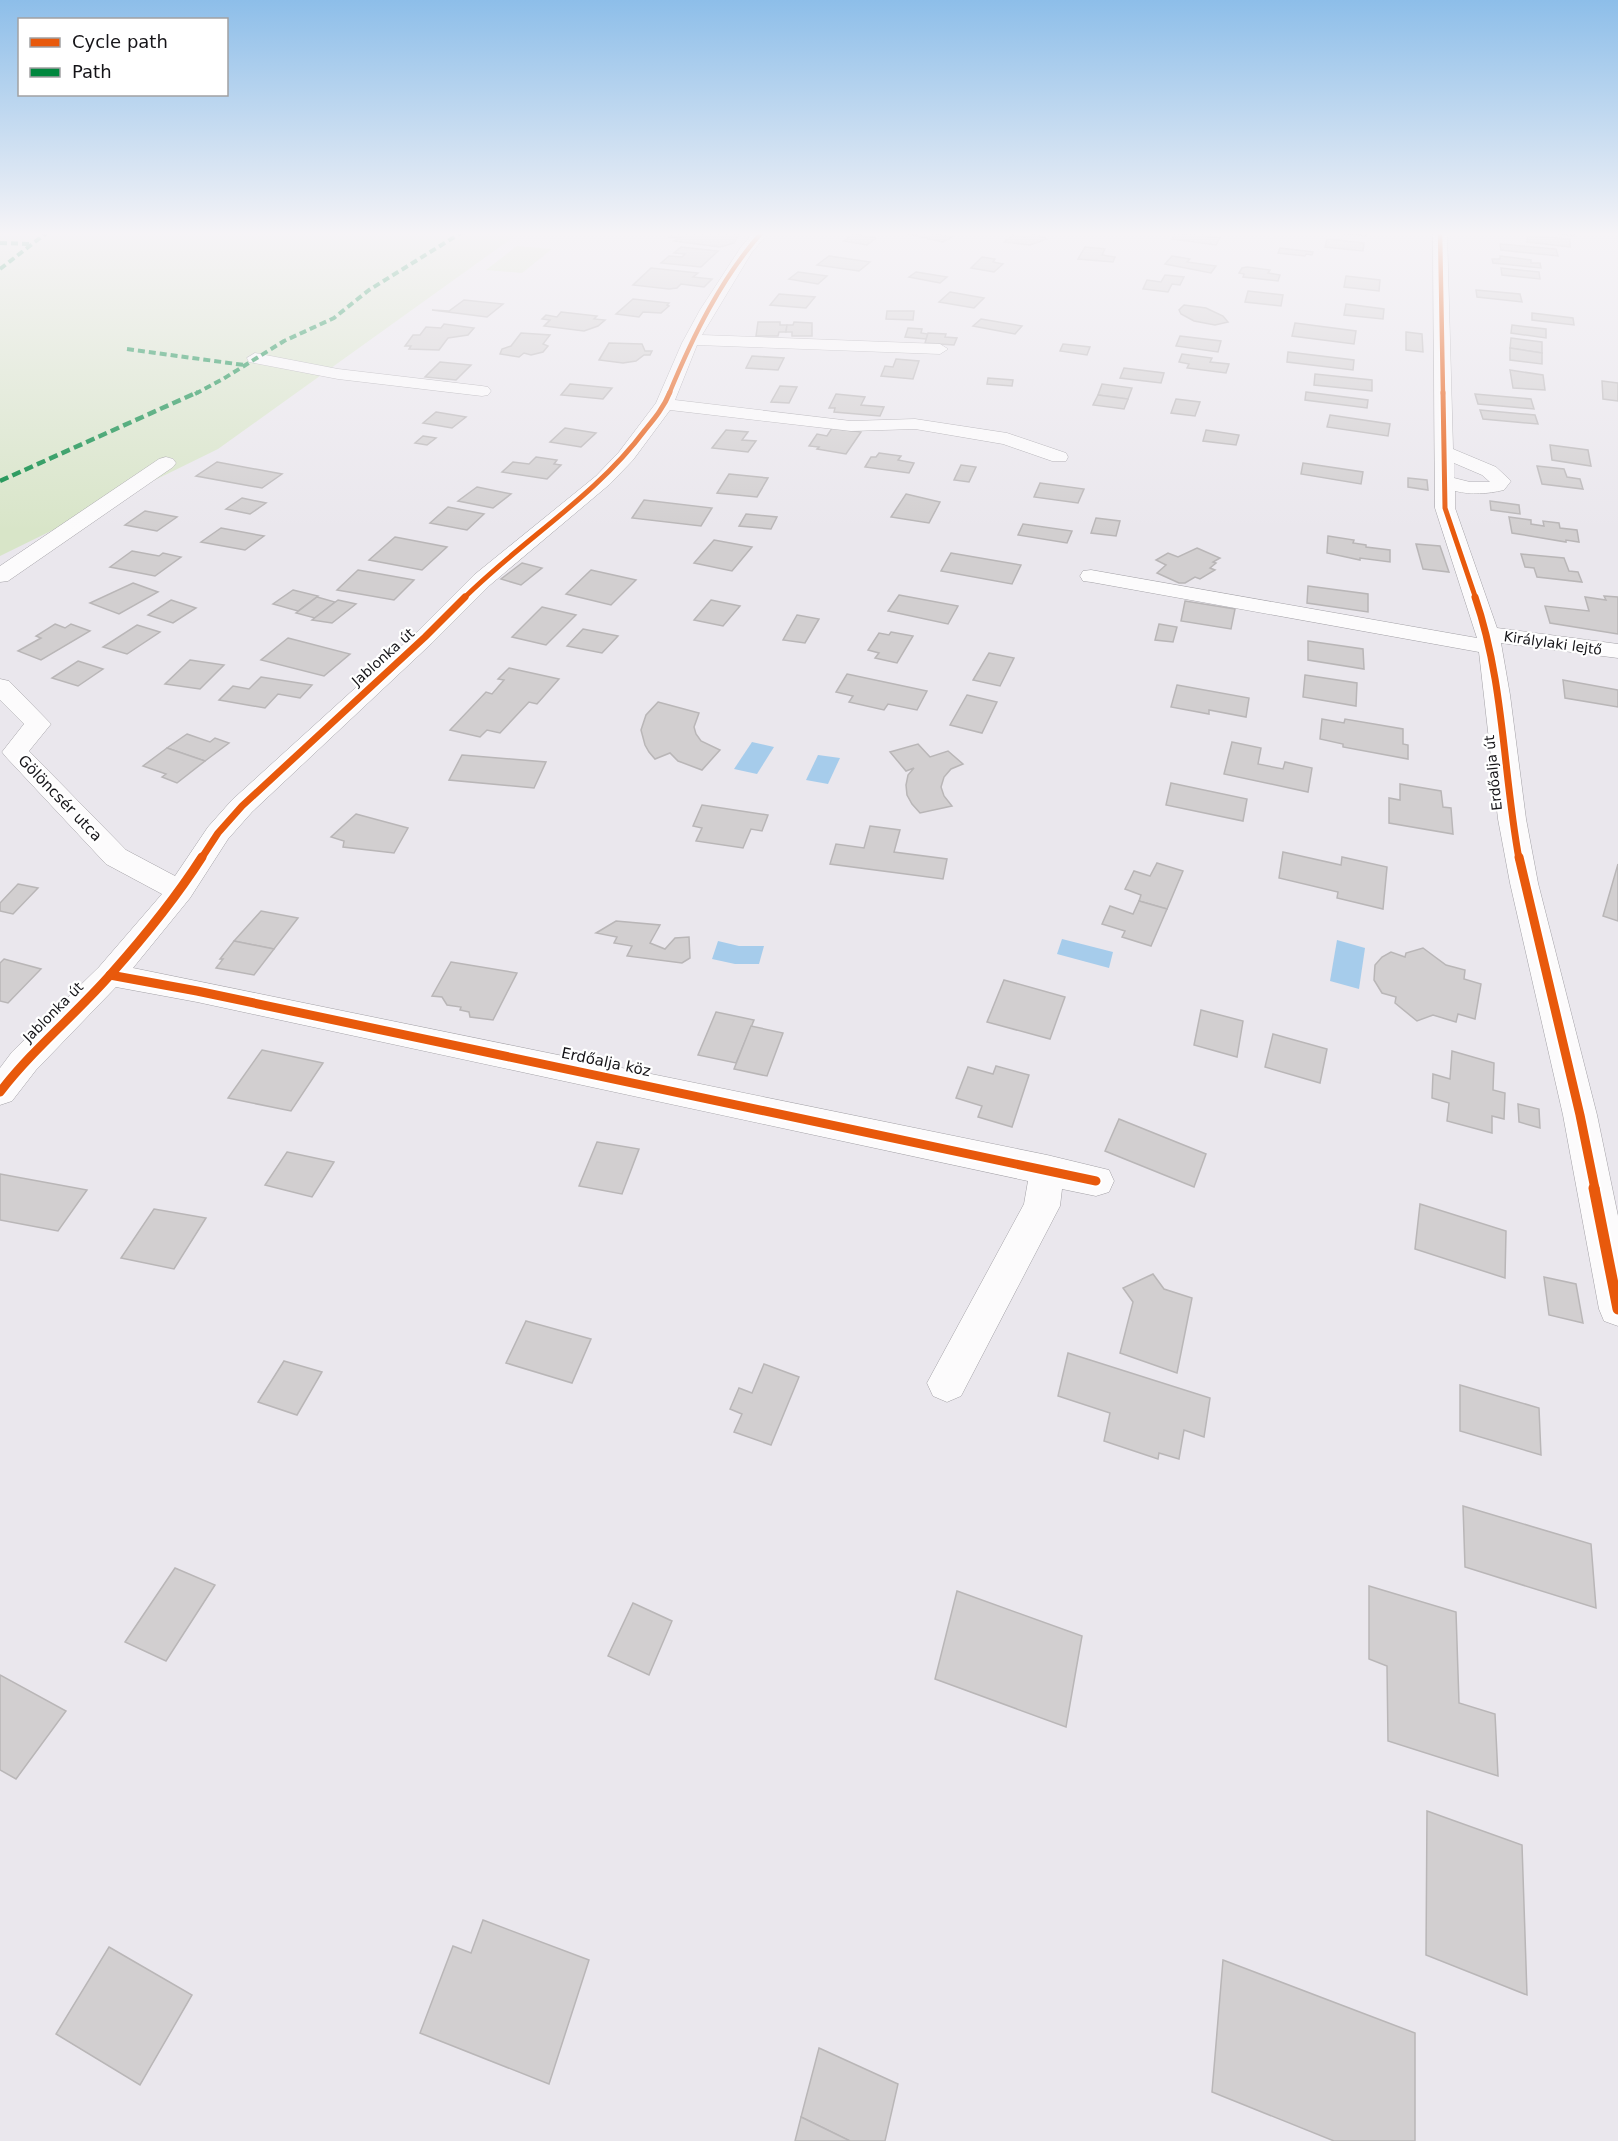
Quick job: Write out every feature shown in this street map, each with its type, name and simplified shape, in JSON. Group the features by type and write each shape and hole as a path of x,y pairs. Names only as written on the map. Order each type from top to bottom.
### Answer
{"street":[{"name":"Jablonka út","path":"0,1092 24,1061 110,975 180,891 218,833 268,780 425,637 462,600 530,523 573,505 603,480 626,456 666,404 697,331"},
{"name":"Erdőalja út","path":"1442,331 1445,508 1489,641 1498,695 1512,819 1524,883 1580,1115 1618,1309"},
{"path":"692,340 940,349"},
{"path":"255,358 338,374 482,391"},
{"path":"666,404 851,426 915,424 1007,439 1059,457"},
{"path":"1444,452 1489,471 1501,481 1497,486 1481,489 1464,488 1444,481"},
{"path":"0,576 166,463"},
{"path":"1090,578 1489,641"},
{"name":"Királylaki lejtő","path":"1489,641 1618,651"},
{"name":"Gölöncsér utca","path":"0,686 38,724 8,753 116,857 180,891"},
{"name":"Erdőalja köz","path":"110,975 220,996 1096,1181"},
{"path":"947,1383 1042,1206 1047,1170"}],"green space":[{"path":"0,331 383,331 218,449 0,556"}],"water":[{"path":"752,742 774,747 757,774 734,769"},
{"path":"818,755 840,758 828,784 806,780"},
{"path":"1062,939 1113,952 1109,968 1057,954"},
{"path":"1337,940 1365,948 1359,989 1330,981"},
{"path":"718,941 739,946 764,946 759,964 735,964 712,959"}],"building":[{"path":"423,331 472,331 468,335 448,338 439,350 409,349 411,346 405,346 413,335 420,335"},
{"path":"757,331 786,331 779,332 778,336 756,336"},
{"path":"812,331 812,336 792,336 792,332 786,332"},
{"path":"907,331 922,331 921,333 928,334 926,339 905,337"},
{"path":"999,331 1018,331 1015,334"},
{"path":"1293,331 1356,331 1354,344 1292,336"},
{"path":"1511,331 1546,331 1546,338 1511,333"},
{"path":"1406,332 1422,334 1423,352 1406,350"},
{"path":"521,333 550,335 543,344 548,346 543,352 531,355 524,353 519,357 500,354 502,349 511,346"},
{"path":"928,333 946,334 945,337 957,338 954,345 925,343"},
{"path":"1180,336 1221,341 1218,352 1176,346"},
{"path":"1511,338 1542,342 1542,353 1510,348"},
{"path":"609,343 642,344 645,351 652,351 650,355 644,355 636,361 623,363 599,360"},
{"path":"1063,344 1090,347 1087,355 1060,351"},
{"path":"1510,348 1542,353 1542,364 1510,360"},
{"path":"1288,352 1354,360 1353,370 1287,362"},
{"path":"1182,354 1212,358 1210,362 1229,364 1226,373 1187,368 1189,364 1179,362"},
{"path":"752,356 784,358 778,370 746,368"},
{"path":"896,359 919,361 913,379 881,376 885,366 893,367"},
{"path":"440,362 471,365 456,380 425,377"},
{"path":"1124,368 1164,373 1161,383 1120,378"},
{"path":"1510,370 1543,375 1545,390 1513,388"},
{"path":"1315,374 1372,380 1372,391 1314,385"},
{"path":"988,378 1013,380 1012,386 987,384"},
{"path":"1602,381 1618,383 1618,401 1603,399"},
{"path":"570,384 612,388 603,399 561,395"},
{"path":"1102,384 1132,388 1128,399 1098,395"},
{"path":"780,386 797,387 789,403 771,402"},
{"path":"1306,392 1368,400 1367,408 1305,400"},
{"path":"836,394 865,397 861,405 884,407 880,416 834,412 835,408 829,408"},
{"path":"1475,394 1531,399 1534,409 1478,404"},
{"path":"1098,395 1128,399 1124,409 1093,405"},
{"path":"1176,399 1200,402 1195,416 1171,413"},
{"path":"1480,410 1535,415 1538,424 1483,419"},
{"path":"436,412 466,417 452,428 423,423"},
{"path":"1330,415 1390,424 1388,436 1327,427"},
{"path":"565,428 596,433 581,447 550,442"},
{"path":"832,428 861,432 846,454 809,446 817,434 827,436"},
{"path":"726,430 748,432 742,440 756,441 748,452 712,448"},
{"path":"1206,430 1239,435 1236,445 1203,441"},
{"path":"423,436 436,438 427,445 415,443"},
{"path":"1550,445 1588,450 1591,466 1552,460"},
{"path":"879,453 901,456 898,460 914,463 909,473 865,467 871,457 876,457"},
{"path":"536,457 557,460 554,464 561,465 547,479 502,472 513,462 529,464"},
{"path":"217,462 282,474 262,488 196,476"},
{"path":"1303,463 1363,472 1361,484 1301,474"},
{"path":"961,465 976,467 969,482 954,480"},
{"path":"1537,466 1564,469 1567,477 1580,479 1583,489 1542,484"},
{"path":"729,474 768,478 757,497 717,493"},
{"path":"1408,478 1427,480 1428,490 1408,487"},
{"path":"1040,483 1084,489 1078,503 1034,497"},
{"path":"477,487 511,494 493,508 458,501"},
{"path":"906,494 940,502 929,523 891,517"},
{"path":"242,498 266,503 250,514 226,509"},
{"path":"644,500 712,508 701,526 632,518"},
{"path":"1490,501 1519,505 1520,514 1491,510"},
{"path":"448,507 484,514 467,530 430,523"},
{"path":"145,511 177,517 157,531 125,525"},
{"path":"746,514 777,517 771,529 739,526"},
{"path":"1509,517 1531,520 1531,524 1544,526 1543,521 1559,523 1560,528 1577,530 1579,542 1512,533"},
{"path":"1096,518 1120,521 1116,536 1091,533"},
{"path":"1023,524 1072,531 1067,543 1018,535"},
{"path":"221,528 264,536 245,550 201,542"},
{"path":"1328,536 1354,540 1353,543 1366,545 1366,547 1390,550 1390,562 1360,558 1360,560 1327,553"},
{"path":"395,537 447,547 422,570 369,560"},
{"path":"714,540 752,547 732,571 694,563"},
{"path":"1416,544 1440,546 1449,572 1423,569"},
{"path":"1197,548 1220,558 1213,562 1216,563 1210,568 1215,570 1200,579 1195,577 1185,583 1179,583 1157,573 1166,565 1156,560 1168,553 1178,557"},
{"path":"132,551 181,557 155,576 110,567"},
{"path":"951,553 1021,565 1012,584 941,571"},
{"path":"1521,554 1564,558 1569,571 1578,572 1582,582 1537,577 1534,568 1525,567"},
{"path":"522,563 542,568 521,585 501,579"},
{"path":"358,570 414,580 394,600 337,590"},
{"path":"591,570 636,580 611,605 566,594"},
{"path":"133,583 158,592 119,614 90,603"},
{"path":"1308,586 1368,594 1368,612 1307,603"},
{"path":"293,590 318,596 298,611 273,604"},
{"path":"899,595 958,606 948,624 888,611"},
{"path":"1604,596 1618,597 1618,634 1550,623 1545,606 1589,611 1585,597 1606,600"},
{"path":"317,597 335,602 315,618 296,613"},
{"path":"171,600 196,608 173,623 148,615"},
{"path":"338,600 356,604 332,623 312,620"},
{"path":"711,600 740,606 723,626 694,620"},
{"path":"1185,601 1235,609 1231,629 1181,621"},
{"path":"542,607 576,615 546,645 512,637"},
{"path":"797,615 819,619 805,643 783,640"},
{"path":"55,624 65,628 71,624 90,631 41,660 18,651 41,638 36,636"},
{"path":"1159,624 1177,627 1173,642 1155,640"},
{"path":"137,625 160,632 127,654 103,647"},
{"path":"583,629 618,636 602,653 567,646"},
{"path":"891,632 913,636 897,663 875,658 879,653 868,650 879,633 889,635"},
{"path":"288,638 350,654 324,676 261,660"},
{"path":"1308,641 1363,649 1364,669 1308,660"},
{"path":"989,653 1014,658 1000,686 973,680"},
{"path":"190,660 224,665 200,689 165,684"},
{"path":"78,661 103,669 78,686 52,678"},
{"path":"509,668 559,679 537,704 529,702 500,733 487,730 480,737 450,730 486,692 492,694 504,680 498,679"},
{"path":"847,674 927,691 917,710 888,704 884,710 849,702 853,696 836,692"},
{"path":"1305,675 1357,683 1356,706 1303,697"},
{"path":"261,677 312,685 300,698 278,694 265,708 219,700 233,686 249,689"},
{"path":"1563,680 1618,690 1618,707 1565,698"},
{"path":"1177,685 1249,698 1246,717 1209,710 1209,714 1171,707"},
{"path":"967,695 997,702 982,733 950,725"},
{"path":"658,702 699,713 694,727 696,734 701,741 720,750 702,770 678,761 670,753 655,759 649,752 641,730 646,715"},
{"path":"1322,719 1344,723 1345,719 1403,729 1403,744 1408,745 1408,759 1343,747 1343,744 1320,739"},
{"path":"187,734 210,742 215,738 229,743 205,761 167,748"},
{"path":"1232,742 1261,748 1258,764 1283,769 1285,762 1312,768 1308,792 1224,774"},
{"path":"918,744 930,757 948,751 963,764 951,769 944,777 941,787 944,796 952,806 920,813 907,795 908,775 914,768 906,771 890,752"},
{"path":"167,748 205,761 177,783 162,777 166,774 143,766"},
{"path":"462,755 546,762 534,788 449,780"},
{"path":"1171,783 1247,799 1243,821 1166,805"},
{"path":"1400,784 1441,791 1443,807 1451,808 1453,834 1389,823 1389,798 1400,800"},
{"path":"702,805 768,815 762,831 751,829 743,848 696,841 702,828 693,826"},
{"path":"356,814 408,828 394,853 343,847 344,841 331,837"},
{"path":"870,826 900,830 894,852 947,859 943,879 830,864 836,844 864,848"},
{"path":"1283,852 1341,865 1342,857 1387,867 1383,909 1337,898 1338,892 1279,878"},
{"path":"1157,863 1183,871 1167,909 1139,901 1141,895 1125,889 1134,871 1150,876"},
{"path":"1618,864 1618,921 1603,916"},
{"path":"18,884 38,888 13,914 0,911 0,903"},
{"path":"1139,901 1167,909 1151,946 1122,937 1125,931 1102,924 1110,906 1133,914"},
{"path":"261,911 298,918 274,949 234,941"},
{"path":"616,921 660,925 650,943 665,949 675,938 689,937 690,958 682,963 627,956 632,946 614,943 617,937 596,933"},
{"path":"234,941 274,949 254,975 216,968"},
{"path":"1423,948 1446,965 1465,970 1464,979 1481,984 1475,1019 1458,1014 1456,1022 1433,1015 1417,1021 1395,1003 1396,997 1382,993 1374,980 1375,965 1382,957 1391,952 1405,957 1406,953"},
{"path":"4,959 41,969 8,1003 0,1001 0,963"},
{"path":"451,962 517,973 493,1020 470,1017 469,1012 460,1010 461,1007 447,1005 442,997 432,996"},
{"path":"1004,980 1065,997 1050,1039 987,1022"},
{"path":"1201,1010 1243,1021 1237,1057 1194,1045"},
{"path":"716,1012 754,1020 736,1063 698,1055"},
{"path":"751,1026 783,1033 767,1076 734,1069"},
{"path":"1273,1034 1327,1049 1320,1083 1265,1067"},
{"path":"262,1050 323,1063 291,1111 228,1098"},
{"path":"1452,1051 1494,1063 1493,1090 1505,1093 1504,1119 1492,1116 1492,1133 1447,1121 1449,1103 1432,1098 1433,1074 1450,1079"},
{"path":"996,1066 1029,1075 1012,1127 978,1117 982,1106 956,1098 968,1067 993,1074"},
{"path":"1518,1104 1539,1109 1540,1128 1519,1122"},
{"path":"1119,1119 1206,1154 1194,1187 1105,1151"},
{"path":"597,1142 639,1149 622,1194 579,1186"},
{"path":"287,1152 334,1162 312,1197 265,1185"},
{"path":"0,1174 87,1190 58,1231 0,1220"},
{"path":"1420,1204 1506,1231 1505,1278 1415,1249"},
{"path":"154,1209 206,1218 174,1269 121,1258"},
{"path":"1153,1274 1164,1289 1192,1298 1177,1373 1120,1353 1133,1302 1123,1288"},
{"path":"1544,1277 1576,1284 1583,1323 1549,1315"},
{"path":"526,1321 591,1339 572,1383 506,1363"},
{"path":"1068,1353 1210,1398 1204,1437 1184,1430 1179,1459 1159,1453 1158,1459 1104,1441 1110,1413 1058,1396"},
{"path":"284,1361 322,1372 297,1415 258,1402"},
{"path":"764,1364 799,1377 771,1445 734,1432 742,1414 730,1409 739,1388 752,1393"},
{"path":"1460,1385 1539,1408 1541,1455 1460,1431"},
{"path":"1463,1506 1591,1544 1596,1608 1465,1567"},
{"path":"175,1568 215,1585 166,1661 125,1642"},
{"path":"1369,1586 1456,1612 1459,1703 1495,1714 1498,1776 1388,1741 1387,1666 1369,1659"},
{"path":"957,1591 1082,1636 1066,1727 935,1679"},
{"path":"633,1603 672,1621 649,1675 608,1656"},
{"path":"0,1675 66,1711 16,1779 0,1770"},
{"path":"1427,1811 1522,1845 1527,1995 1426,1955"},
{"path":"483,1920 589,1960 549,2084 420,2033 453,1946 471,1953"},
{"path":"109,1947 192,1995 140,2085 56,2034"},
{"path":"1223,1960 1415,2033 1415,2141 1334,2141 1212,2092"},
{"path":"819,2048 898,2084 885,2141 850,2141 801,2117"},
{"path":"801,2117 850,2141 795,2141"}],"marked path":[{"path":"0,481 178,402 223,379 284,341 306,331"},
{"path":"127,349 244,365"}],"cycle path":[{"path":"0,1092 24,1061 110,975 180,891 218,833 242,806 425,637 482,580 603,480 626,456 665,404 697,331"},
{"path":"1442,331 1445,508 1488,634 1498,695 1512,819 1524,883 1580,1115 1618,1309"},
{"path":"110,975 197,991 1096,1181"}]}
